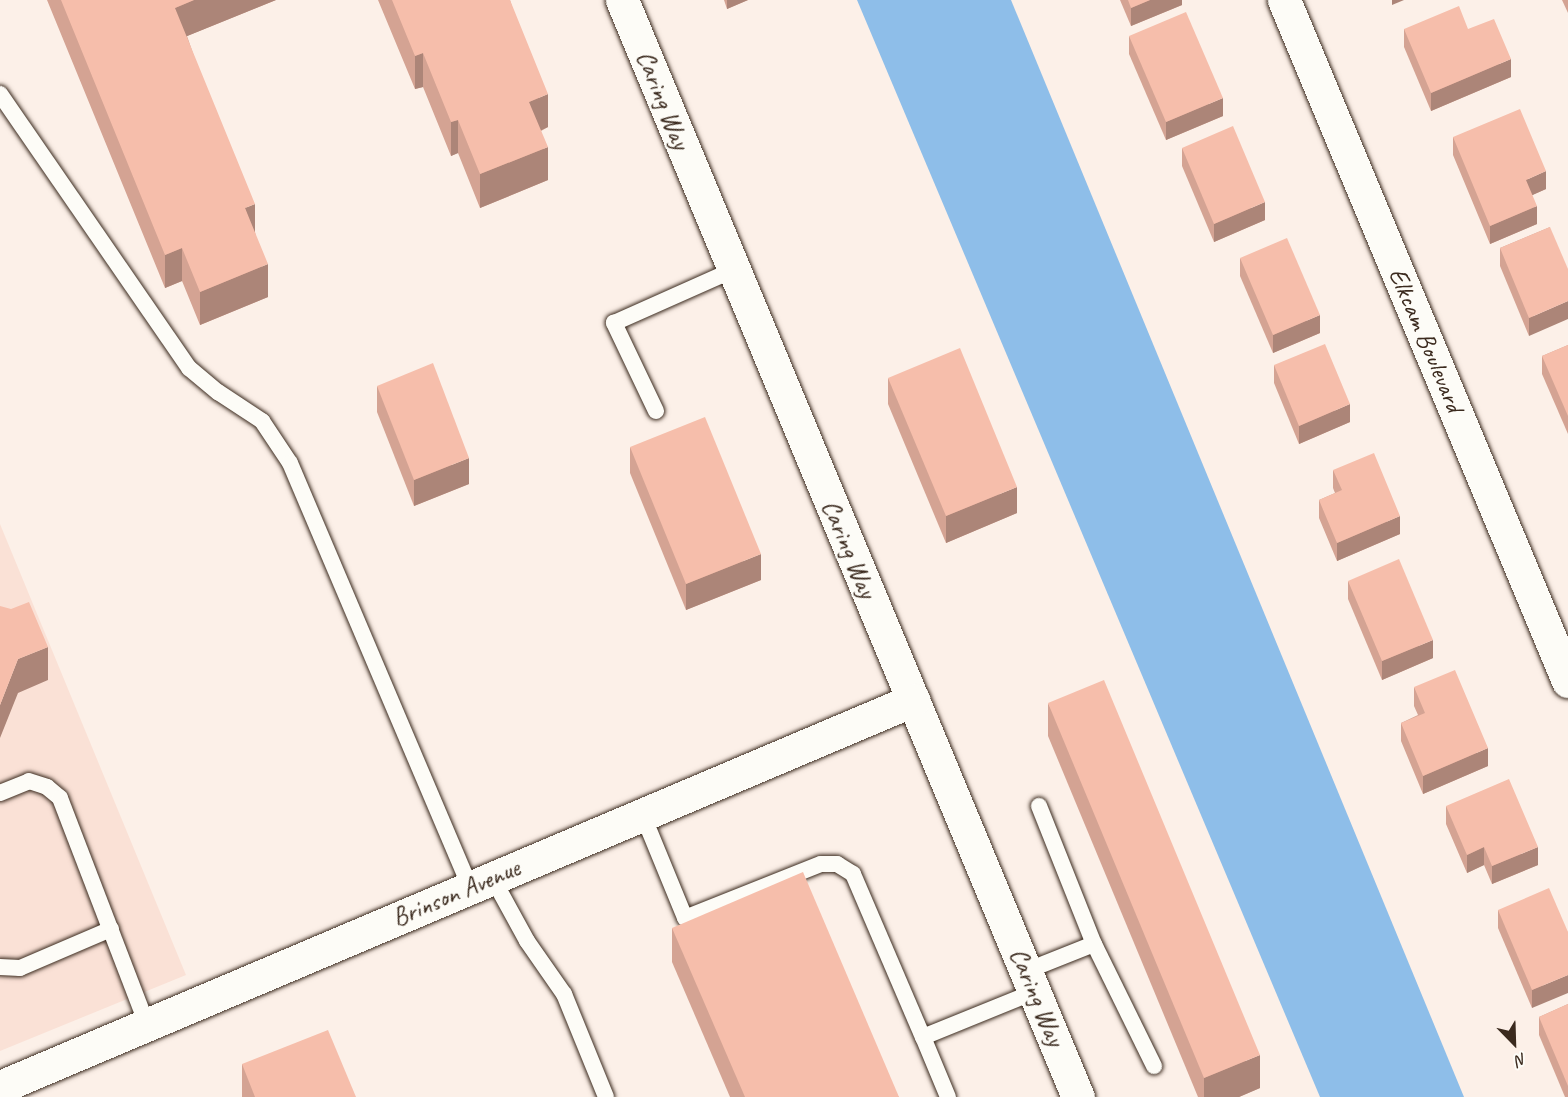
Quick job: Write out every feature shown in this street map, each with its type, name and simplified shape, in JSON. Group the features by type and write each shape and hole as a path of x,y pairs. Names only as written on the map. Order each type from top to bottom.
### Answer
{"street":[{"name":"Caring Way","path":"622,0 1078,1097"},
{"name":"Elkcam Boulevard","path":"1284,0 1568,681"},
{"name":"Brinson Avenue","path":"0,1087 913,700"}],"lane":[{"path":"0,94 189,368 218,392 262,421 290,463 481,882 527,941 564,994 606,1097"},
{"path":"656,411 614,323 733,270"},
{"path":"0,793 29,781 47,787 60,798 147,1024"},
{"path":"1040,806 1094,944 1154,1066"},
{"path":"642,813 685,918 821,864 837,864 853,874 948,1097"},
{"path":"0,967 20,968 111,929"},
{"path":"923,1036 1030,982 1094,944"}],"shaded area":[{"path":"0,524 186,975 0,1051"}],"water":[{"path":"857,0 1011,0 1464,1097 1320,1097"}],"building":[{"path":"61,0 194,0 175,8 255,204 245,208 268,264 200,292 182,248 165,255"},
{"path":"392,0 510,0 548,94 529,102 548,147 480,174 458,120 451,122 423,53 415,56"},
{"path":"1128,0 1150,0 1131,8"},
{"path":"1459,6 1468,29 1494,19 1511,59 1431,93 1404,29"},
{"path":"1186,12 1223,98 1166,122 1129,36"},
{"path":"1520,109 1546,171 1526,180 1537,206 1490,226 1453,137"},
{"path":"1233,126 1265,202 1214,224 1182,148"},
{"path":"1550,227 1568,269 1568,301 1529,318 1500,248"},
{"path":"1287,238 1320,315 1273,335 1240,258"},
{"path":"1325,344 1350,404 1299,426 1274,365"},
{"path":"1568,345 1568,416 1542,356"},
{"path":"960,348 1017,487 946,516 888,378"},
{"path":"433,363 469,458 414,480 377,386"},
{"path":"705,417 761,554 686,584 630,447"},
{"path":"1374,453 1400,516 1337,543 1319,500 1342,490 1333,470"},
{"path":"1399,559 1433,640 1382,661 1348,581"},
{"path":"29,602 48,647 18,659 0,705 0,606 11,609"},
{"path":"1455,670 1488,748 1423,776 1401,723 1425,713 1414,687"},
{"path":"1104,680 1260,1055 1204,1078 1048,703"},
{"path":"1509,779 1538,847 1492,866 1484,847 1467,855 1446,806"},
{"path":"803,872 899,1097 745,1097 672,928"},
{"path":"1549,888 1568,932 1568,975 1532,990 1498,910"},
{"path":"1568,1004 1568,1086 1539,1017"},
{"path":"328,1030 356,1097 255,1097 242,1064"}]}
